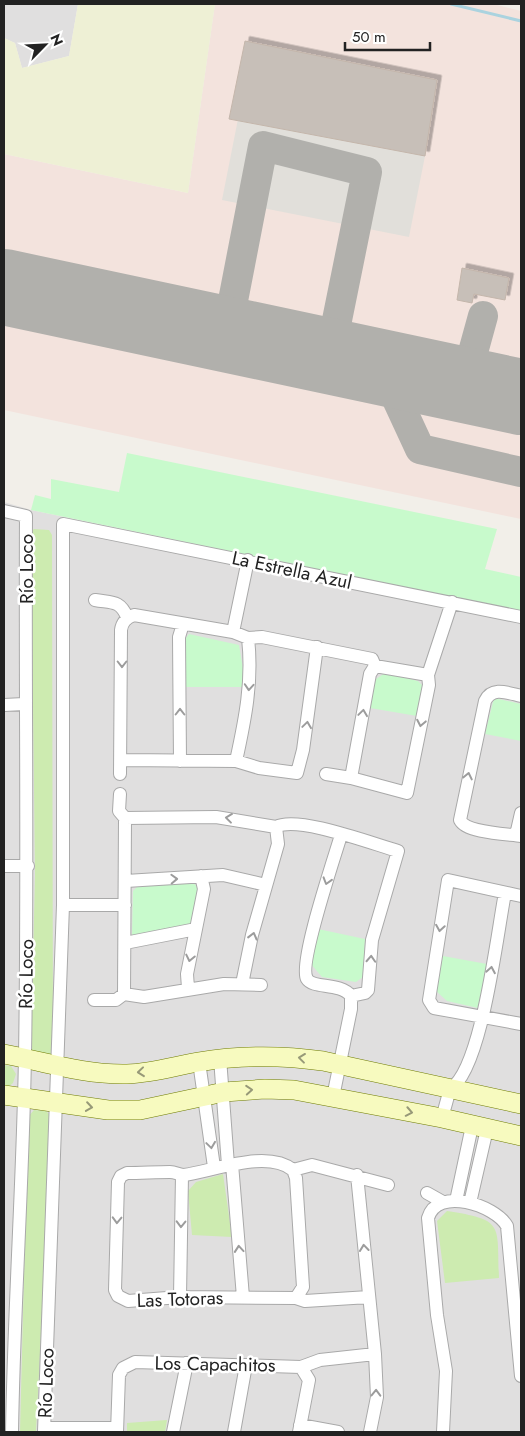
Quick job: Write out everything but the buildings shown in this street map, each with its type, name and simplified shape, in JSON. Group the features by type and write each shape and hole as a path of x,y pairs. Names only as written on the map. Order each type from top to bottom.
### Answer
{"street":[{"name":"Río Loco","path":"4,511 26,516 24,704 28,866 25,1058 9,1333 12,1432"},
{"name":"Río Loco","path":"44,1430 63,905 63,524"},
{"name":"La Estrella Azul","path":"63,524 521,616"},
{"path":"233,632 248,560"},
{"path":"95,600 121,606 128,618"},
{"path":"326,774 351,778 407,793 429,685 428,675 452,602"},
{"path":"120,774 122,760 121,630 122,623 134,615 233,632 248,638 262,637 336,651 372,659 375,666"},
{"path":"180,761 179,638 183,624"},
{"path":"236,761 247,711 249,689 248,638"},
{"path":"122,760 236,761 259,768 297,773 303,750 317,647"},
{"path":"375,666 428,675"},
{"path":"351,778 370,674 375,666"},
{"path":"521,696 495,692 488,696 485,701 460,820 463,825 473,829 519,836 521,813"},
{"path":"4,705 24,704"},
{"path":"120,794 119,812 124,818 126,881 124,994"},
{"path":"124,818 216,817 276,827 284,823 313,827 398,851 372,940 368,990 365,993 352,996"},
{"path":"242,984 279,839 276,827"},
{"path":"341,835 306,959 305,971 306,978 311,982 342,988 352,996"},
{"path":"4,866 28,866"},
{"path":"126,881 223,875 266,885"},
{"path":"188,988 187,974 204,890 201,876"},
{"path":"521,896 448,880 429,1000 431,1007 521,1024"},
{"path":"442,1118 450,1089 457,1084 471,1058 482,1018 505,893"},
{"path":"63,905 125,905"},
{"path":"125,943 196,929"},
{"path":"94,1000 116,1000 124,994 144,997 188,988 242,984 261,985"},
{"path":"333,1097 352,996"},
{"path":"4,1054 85,1072 126,1074 157,1071 220,1058 281,1056 340,1065 521,1104"},
{"path":"220,1058 243,1297"},
{"path":"199,1062 214,1167"},
{"path":"4,1095 108,1110 140,1110 224,1092 284,1090 333,1097 442,1118 521,1136"},
{"path":"443,1432 446,1371 437,1315 428,1218 431,1212 449,1202 479,1127"},
{"path":"470,1203 479,1127"},
{"name":"Las Totoras","path":"293,1170 288,1166 273,1162 230,1164 182,1175 172,1172 127,1173 121,1176 118,1182 115,1290 118,1296 128,1300 180,1297 243,1297 296,1298 305,1301 369,1297"},
{"path":"296,1298 303,1286 296,1178 293,1170 312,1165 357,1175 368,1182 388,1185"},
{"path":"180,1297 182,1175"},
{"path":"357,1175 375,1354 377,1397 370,1432"},
{"path":"427,1192 449,1202 470,1203 496,1213 507,1226 521,1376"},
{"path":"301,1367 320,1360 375,1354"},
{"name":"Los Capachitos","path":"44,1430 117,1430 119,1375 122,1368 135,1362 301,1367 309,1380 299,1429"},
{"path":"173,1432 186,1363"},
{"path":"234,1432 246,1365"},
{"path":"299,1429 338,1432"}],"shaded area":[{"path":"4,4 78,4 69,56 22,68 15,43 4,38"},
{"path":"215,4 493,4 521,11 521,519 4,410 4,154 188,193"},
{"path":"238,119 425,156 409,237 222,200"},
{"path":"4,502 31,510 521,611 521,1432 4,1432"}],"green space":[{"path":"78,4 215,4 188,193 4,154 4,38 15,43 22,68 69,56"},
{"path":"127,453 497,529 485,569 521,577 521,611 31,510 35,495 51,499 51,479 119,492"},
{"path":"34,529 49,530 52,535 53,1055 33,1054 31,1047 35,875 31,531"},
{"path":"189,634 239,645 246,687 185,687 185,639"},
{"path":"385,673 418,681 424,687 417,716 370,708 373,681"},
{"path":"494,698 521,704 521,741 485,734"},
{"path":"192,882 201,890 194,925 132,936 133,891 137,887"},
{"path":"318,929 365,939 363,977 356,982 322,977 310,963"},
{"path":"443,956 487,964 478,1008 447,1001 436,991"},
{"path":"4,1065 11,1066 16,1074 13,1083 8,1087 4,1087"},
{"path":"34,1110 46,1111 52,1117 36,1432 20,1432 28,1117"},
{"path":"223,1174 232,1237 192,1235 188,1191 196,1182"},
{"path":"447,1211 479,1218 488,1222 494,1228 497,1235 499,1278 445,1283 437,1221"},
{"path":"167,1420 165,1432 127,1432 127,1423"}],"waterway":[{"path":"451,4 521,21"}],"taxiway":[{"path":"244,338 235,325 231,311 263,146 367,172 335,330 346,360"},
{"path":"208,330 225,318 231,311"},
{"path":"464,385 483,316"},
{"path":"312,352 330,339 335,330"},
{"path":"382,367 420,449 521,472"}],"runway":[{"path":"4,287 521,397"}]}
